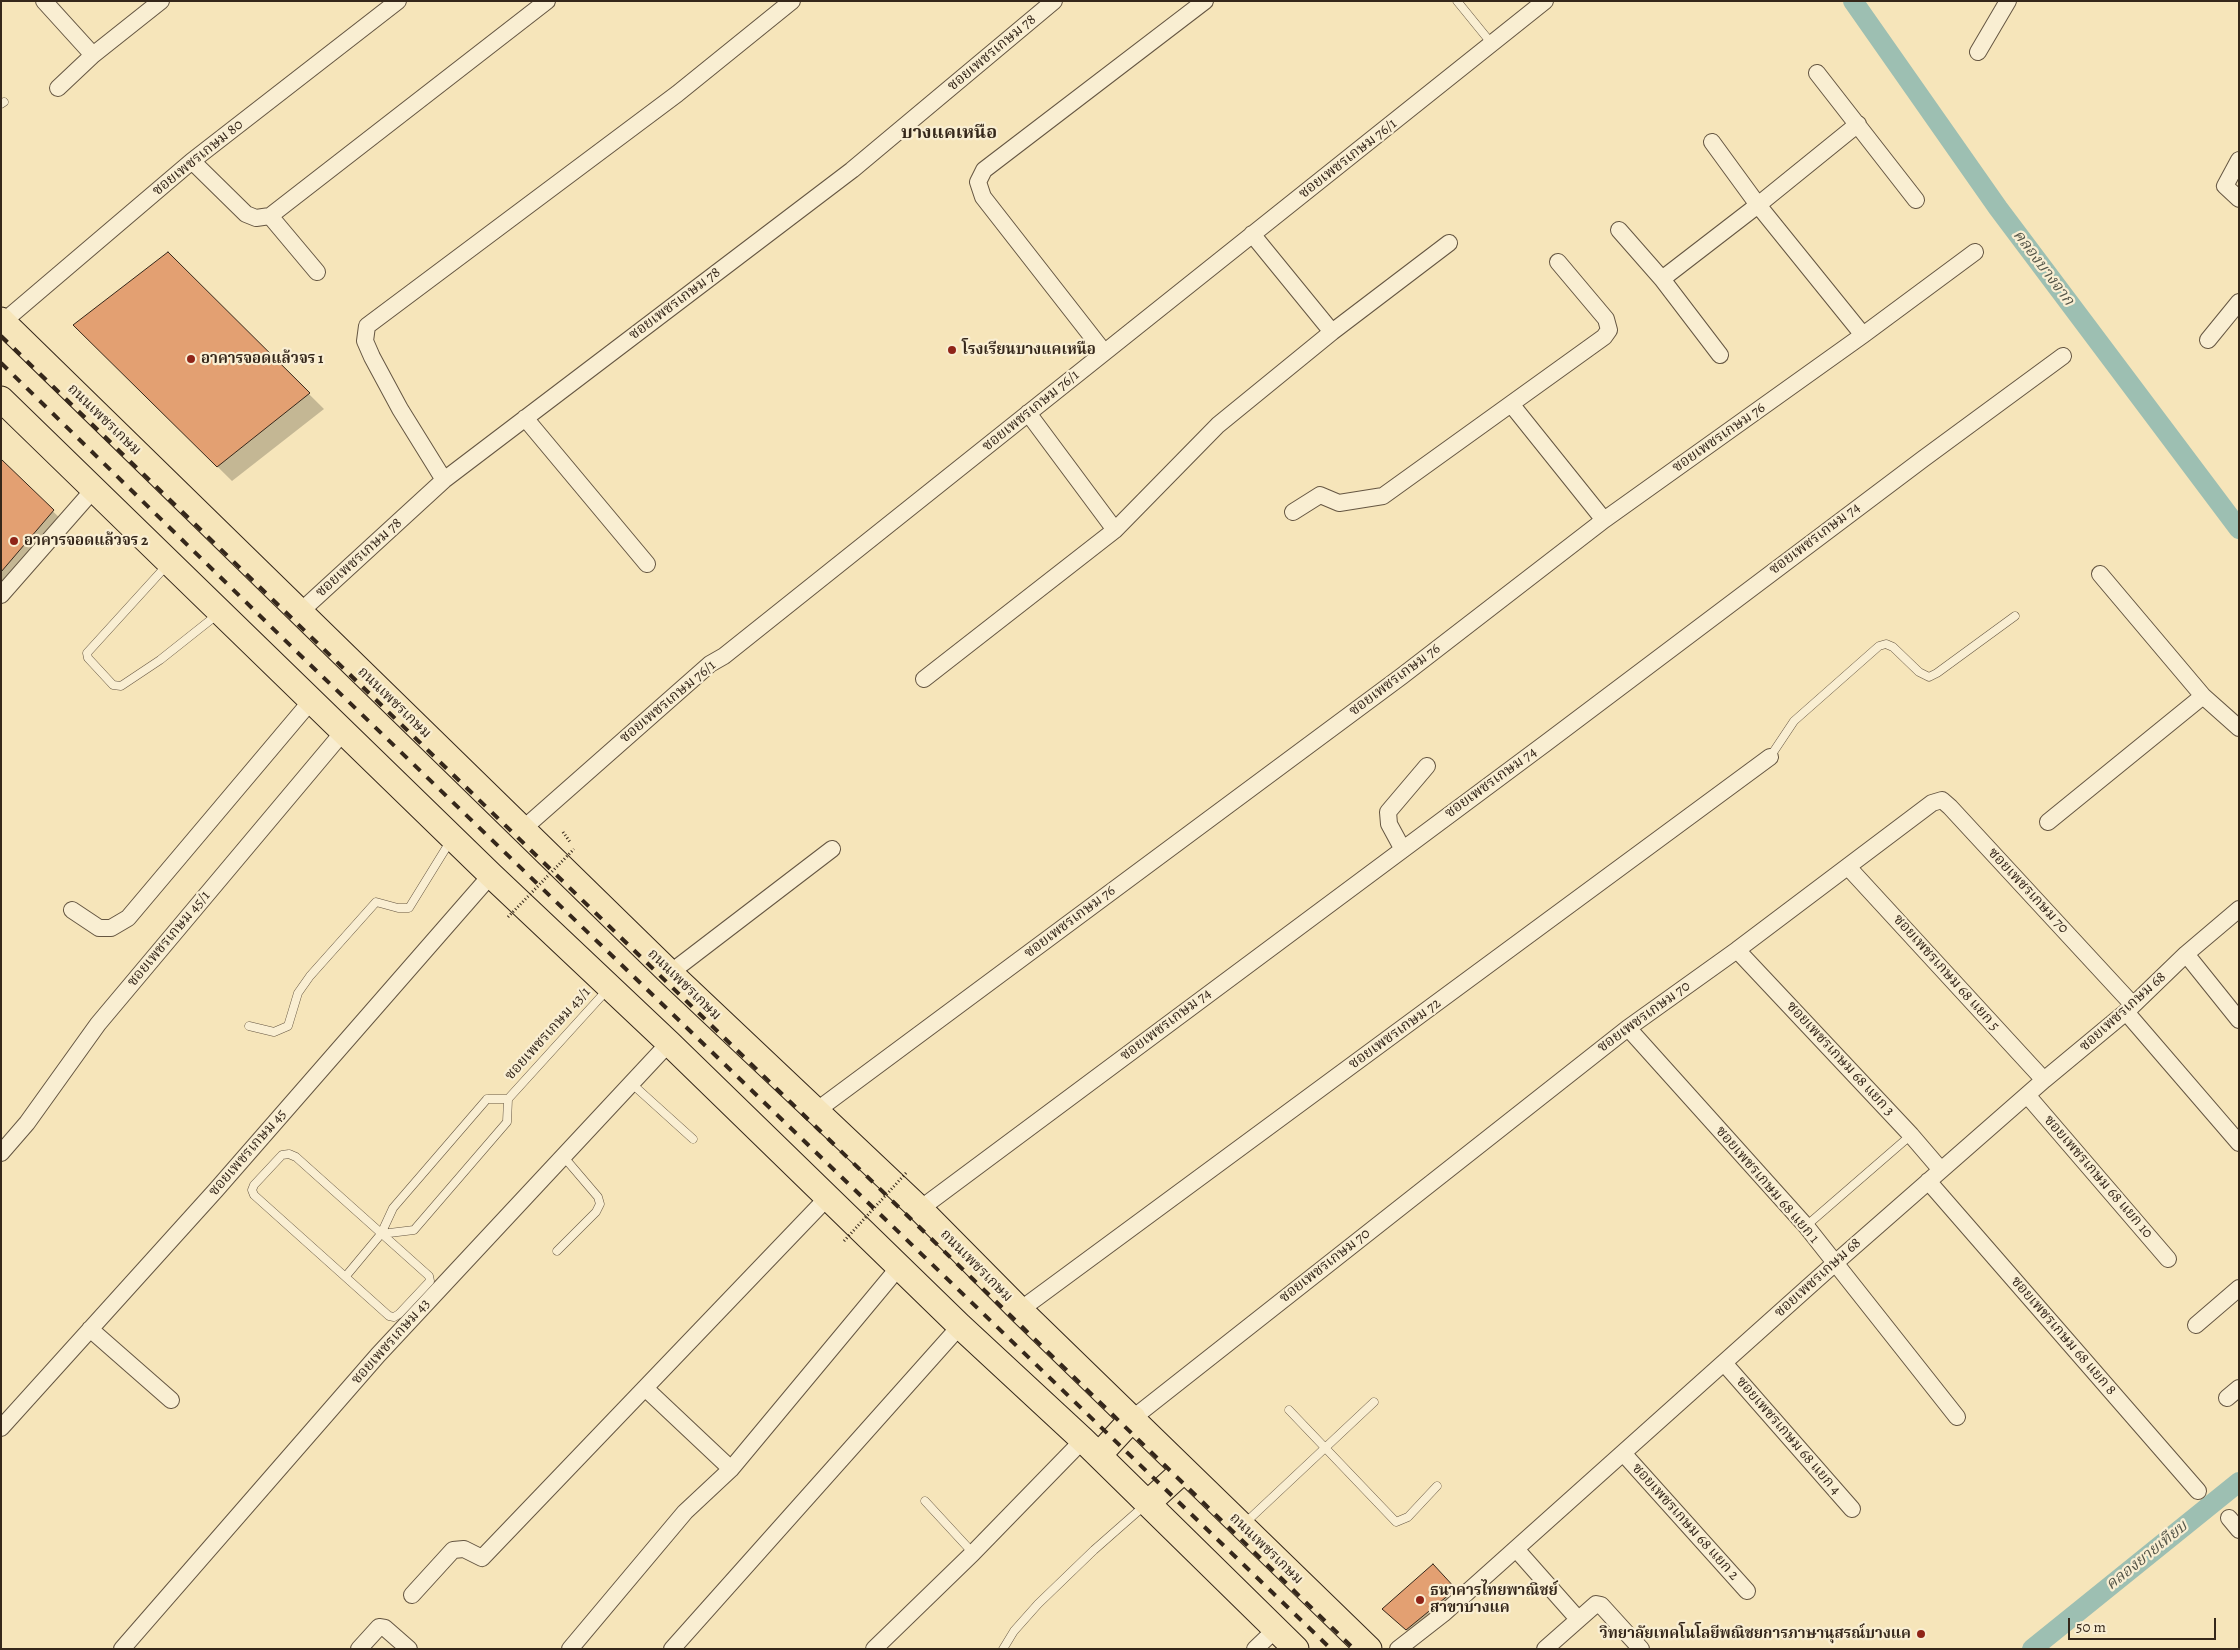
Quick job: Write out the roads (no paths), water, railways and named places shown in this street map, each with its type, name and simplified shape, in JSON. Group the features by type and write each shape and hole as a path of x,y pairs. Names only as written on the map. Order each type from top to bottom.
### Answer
{"main road":[{"name":"ถนนเพชรเกษม","path":"2,321 524,828 670,973 920,1209 1020,1310 1369,1649"},
{"path":"3,406 94,489 491,876 668,1043 960,1326 1091,1447 1296,1649"},
{"path":"1091,1447 1133,1418"},
{"path":"1148,1503 1184,1470"}],"street":[{"path":"44,1 93,55"},
{"path":"58,88 93,55 162,1"},
{"name":"ซอยเพชรเกษม 80","path":"2,321 192,161 398,1"},
{"path":"192,161 246,214 256,218 270,216 547,1"},
{"path":"444,480 400,409 372,357 365,340 368,326 677,94 792,1"},
{"name":"ซอยเพชรเกษม 78","path":"300,612 444,480 852,170 1054,1"},
{"path":"1104,352 983,197 978,182 984,170 1205,1"},
{"path":"1978,52 2008,1"},
{"name":"ซอยเพชรเกษม 76/1","path":"524,828 710,664 724,656 1493,44 1541,2"},
{"path":"1817,73 1916,200"},
{"path":"1662,279 1758,205 1858,124"},
{"path":"1712,142 1758,205 1863,335"},
{"path":"2239,160 2225,186 2239,199"},
{"path":"270,216 317,272"},
{"path":"1620,230 1662,279 1720,355"},
{"path":"1252,234 1332,332"},
{"path":"924,679 1115,530 1218,425 1332,332 1448,243"},
{"name":"ซอยเพชรเกษม 76","path":"816,1111 1402,676 1604,520 1863,335 1975,252"},
{"path":"1293,512 1320,495 1338,503 1383,496 1604,337 1609,330 1606,319 1558,262"},
{"path":"2208,340 2239,302"},
{"name":"ซอยเพชรเกษม 74","path":"920,1209 1402,848 1546,743 1820,535 2063,356"},
{"path":"1512,404 1604,520"},
{"path":"1028,413 1115,530"},
{"path":"525,418 646,564"},
{"path":"1,594 94,489"},
{"path":"2100,574 2203,696 2239,728"},
{"path":"2048,822 2203,696"},
{"path":"72,910 99,928 112,928 128,918 311,701"},
{"name":"ซอยเพชรเกษม 45/1","path":"1,1153 27,1123 98,1024 344,732"},
{"name":"ซอยเพชรเกษม 72","path":"1020,1310 1770,757"},
{"path":"1402,848 1389,824 1388,812 1427,766"},
{"name":"ซอยเพชรเกษม 70","path":"1133,1418 1628,1028 1737,950 1932,803 1942,800 2129,1009"},
{"path":"670,973 832,849"},
{"name":"ซอยเพชรเกษม 68 แยก 5","path":"1848,866 2044,1080"},
{"name":"ซอยเพชรเกษม 45","path":"1,1428 216,1190 491,876"},
{"name":"ซอยเพชรเกษม 68","path":"1398,1649 1443,1614 1834,1264 2026,1095 2129,1009 2186,954 2239,909"},
{"name":"ซอยเพชรเกษม 68 แยก 3","path":"1737,950 1911,1135 1941,1170"},
{"path":"2186,954 2239,1020"},
{"path":"2129,1009 2239,1143"},
{"name":"ซอยเพชรเกษม 68 แยก 1","path":"1628,1028 1806,1226 1834,1264 1957,1417"},
{"name":"ซอยเพชรเกษม 43","path":"122,1649 378,1355 668,1043"},
{"name":"ซอยเพชรเกษม 68 แยก 10","path":"2026,1095 2168,1259"},
{"name":"ซอยเพชรเกษม 68 แยก 8","path":"1928,1181 2198,1491"},
{"path":"412,1595 453,1550 464,1549 482,1558 828,1197"},
{"path":"570,1649 686,1512 731,1469 900,1267"},
{"path":"2196,1325 2239,1288"},
{"path":"672,1649 960,1326"},
{"path":"90,1329 171,1400"},
{"name":"ซอยเพชรเกษม 68 แยก 4","path":"1724,1363 1852,1509"},
{"path":"645,1388 731,1469"},
{"path":"874,1649 973,1553 1091,1447"},
{"name":"ซอยเพชรเกษม 68 แยก 2","path":"1623,1453 1747,1592"},
{"path":"1516,1548 1578,1619"},
{"path":"1545,1649 1591,1606 1601,1605 1641,1649"},
{"path":"359,1649 379,1627 385,1628 410,1649"},
{"path":"1255,1649 1276,1629"}],"lane":[{"path":"1457,1 1493,44"},
{"path":"169,562 87,652 88,658 113,685 121,686 152,665 220,612"},
{"path":"1770,757 1794,721 1879,646 1886,644 1893,647 1919,672 1929,677 2015,616"},
{"path":"249,1026 274,1032 288,1026 298,993 310,976 376,902 398,908 409,908 452,838"},
{"name":"ซอยเพชรเกษม 43/1","path":"508,1099 609,987"},
{"path":"631,1083 692,1139"},
{"path":"346,1276 381,1234 394,1208 487,1099 508,1099 507,1122 414,1230 381,1234"},
{"path":"1806,1226 1911,1135"},
{"path":"282,1155 296,1156 429,1276 430,1281 394,1318 389,1316 346,1276 254,1195 252,1190 254,1185 282,1155"},
{"path":"557,1251 596,1212 600,1204 598,1197 563,1156"},
{"path":"1242,1526 1374,1402"},
{"path":"1289,1410 1324,1449 1396,1522 1408,1517 1437,1486"},
{"path":"925,1501 973,1553"},
{"path":"1003,1649 1014,1631 1038,1604 1094,1550 1148,1503"}],"waterway":[{"name":"คลองบางจาก","path":"1853,1 1998,208 2239,529"},
{"name":"คลองยายเทียบ","path":"2032,1649 2239,1482"}],"railway":[{"path":"1,336 1354,1649"},
{"path":"1,363 296,651 1331,1649"}],"place":[{"name":"โรงเรียนบางแคเหนือ","path":"952,350"},
{"name":"อาคารจอดแล้วจร 1","path":"191,359"},
{"name":"อาคารจอดแล้วจร 2","path":"14,541"},
{"name":"ธนาคารไทยพาณิชย์ สาขาบางแค","path":"1420,1600"},
{"name":"วิทยาลัยเทคโนโลยีพณิชยการภาษานุสรณ์บางแค","path":"1921,1634"}],"district":[{"name":"บางแคเหนือ","path":"949,134"}]}
